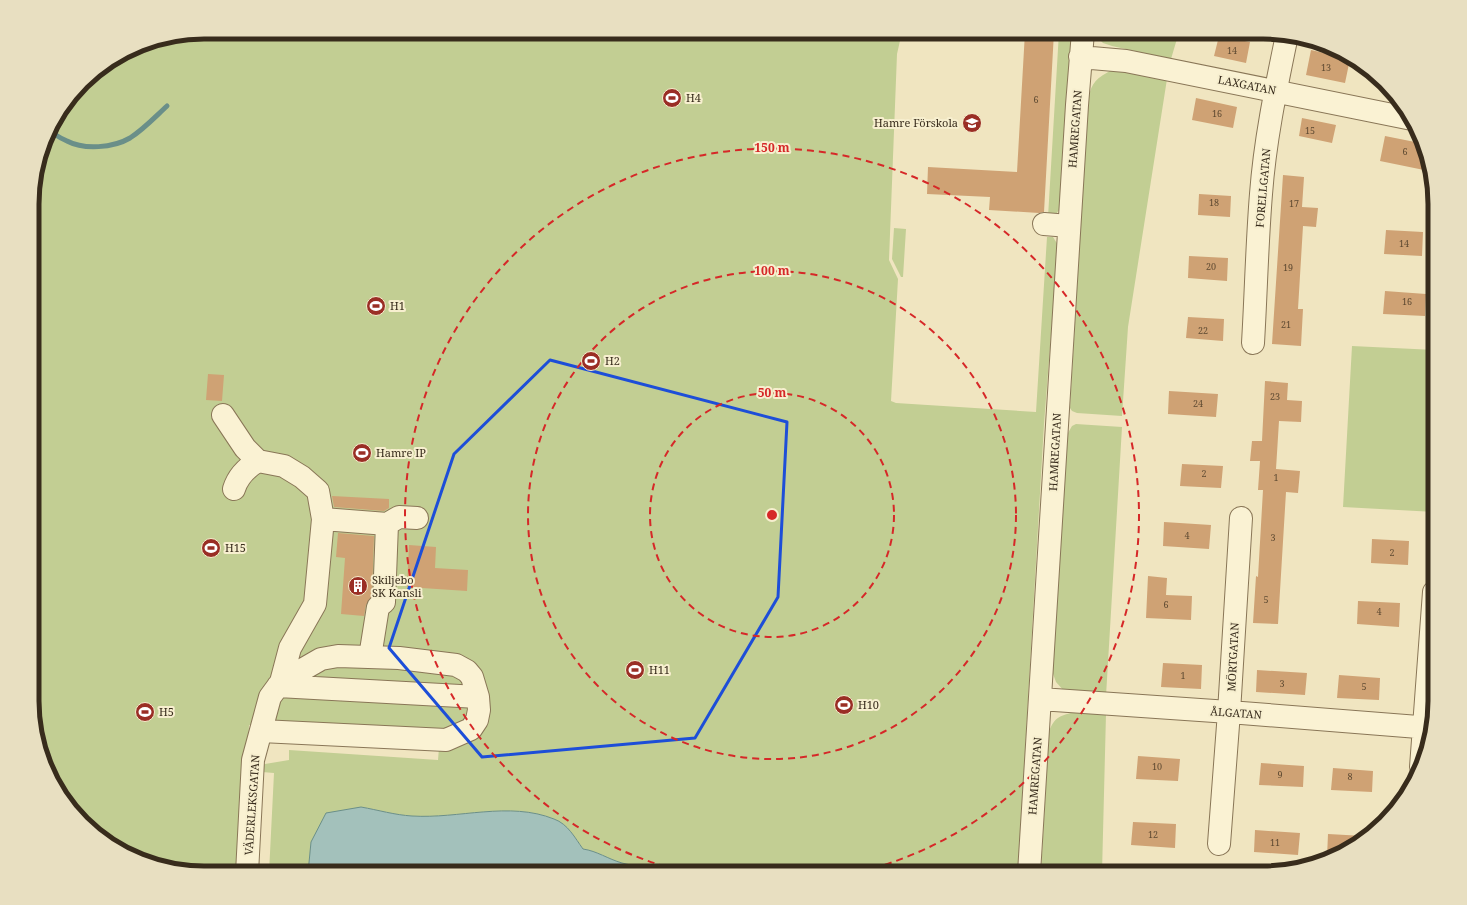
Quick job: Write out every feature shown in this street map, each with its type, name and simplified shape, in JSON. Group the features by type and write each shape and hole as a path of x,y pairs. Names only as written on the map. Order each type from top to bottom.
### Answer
{"street":[{"name":"HAMREGATAN","path":"1029,866 1069,226 1082,39"},
{"name":"FORELLGATAN","path":"1253,343 1261,194 1275,91 1286,40"},
{"name":"LAXGATAN","path":"1080,57 1126,61 1403,117"},
{"path":"1044,224 1069,226"},
{"path":"222,415 245,448 258,461 250,465 241,474 234,489"},
{"name":"VÄDERLEKSGATAN","path":"247,866 253,760 270,697 283,681 290,648 315,604 323,519 318,491 302,477 284,466 258,461"},
{"path":"323,519 387,524 399,517 417,518"},
{"name":"MÖRTGATAN","path":"1219,844 1230,712 1241,518"},
{"path":"370,657 378,607 384,602 387,524"},
{"path":"261,731 446,740 471,729 477,720 479,710 478,697 472,677 467,671 456,665 399,658 338,656 321,659 283,681"},
{"path":"283,681 478,697"},
{"name":"ÅLGATAN","path":"1040,699 1426,727"}],"highlighted area":[{"path":"550,360 787,422 778,597 695,738 482,757 389,648 454,454"}],"green space":[{"path":"194,39 900,39 897,54 889,260 898,279 891,401 896,403 1036,412 1047,237 1053,237 1058,245 1044,424 1018,866 635,866 622,863 593,851 583,849 563,824 554,819 537,814 519,811 502,811 412,816 393,814 361,807 311,842 309,866 269,866 274,773 262,772 262,766 265,764 289,760 289,750 438,760 439,748 470,738 249,725 241,866 194,866 172,863 131,849 104,832 87,818 61,783 48,754 42,733 39,711 39,194 42,172 56,131 73,104 87,87 104,73 131,56 172,42"},
{"path":"1059,39 1071,39 1059,210 1054,217 1048,217"},
{"path":"1099,39 1177,39 1171,59 1103,43"},
{"path":"1110,71 1122,71 1167,79 1128,327 1122,416 1077,413 1072,411 1070,408 1088,101 1094,83"},
{"path":"894,228 906,229 903,277 901,277 892,259"},
{"path":"1352,346 1428,350 1428,512 1343,507"},
{"path":"1076,424 1122,427 1106,696 1064,691 1056,682 1052,671 1068,433 1072,426"},
{"path":"1076,712 1106,714 1102,866 1041,866 1049,732 1053,723 1066,714"}],"water":[{"path":"361,807 393,814 412,816 502,811 519,811 537,814 554,819 563,824 571,832 583,849 593,851 622,863 635,866 309,866 311,842 326,813"}],"building":[{"path":"1025,39 1054,39 1044,212 989,210 990,197 927,194 928,167 1017,172"},
{"path":"1218,39 1234,39 1250,42 1246,63 1214,56"},
{"path":"1311,50 1335,55 1349,64 1345,83 1306,75"},
{"path":"1196,98 1237,107 1233,128 1192,120"},
{"path":"1302,118 1336,125 1332,143 1299,136"},
{"path":"1385,136 1415,142 1424,170 1380,161"},
{"path":"1283,175 1304,177 1302,207 1318,208 1316,227 1303,226 1298,309 1303,309 1301,346 1272,344"},
{"path":"1199,194 1231,196 1230,217 1198,215"},
{"path":"1386,230 1423,232 1422,256 1384,254"},
{"path":"1189,256 1228,258 1227,281 1188,278"},
{"path":"1385,291 1426,294 1425,316 1383,314"},
{"path":"1188,317 1224,319 1223,341 1186,338"},
{"path":"208,374 224,375 222,401 206,400"},
{"path":"1265,381 1288,383 1287,400 1302,401 1301,422 1279,421 1276,469 1300,471 1298,493 1286,492 1278,624 1253,623 1256,576 1258,577 1263,490 1258,490 1260,461 1250,461 1252,441 1262,441"},
{"path":"1169,391 1218,394 1216,417 1168,414"},
{"path":"1182,464 1223,466 1221,488 1180,486"},
{"path":"332,496 389,499 389,508 384,511 334,507"},
{"path":"1164,522 1211,525 1209,549 1163,546"},
{"name":"Skiljebo SK Kansli","path":"338,533 374,536 372,596 366,605 364,616 341,614 345,558 336,557"},
{"path":"1372,539 1409,541 1408,565 1371,563"},
{"path":"409,545 436,547 435,568 468,570 467,591 407,587"},
{"path":"1148,576 1167,578 1166,595 1192,596 1191,620 1146,618"},
{"path":"1358,601 1400,603 1399,627 1357,624"},
{"path":"1163,663 1202,665 1201,689 1161,687"},
{"path":"1257,670 1307,673 1305,695 1256,692"},
{"path":"1339,675 1380,678 1379,700 1337,698"},
{"path":"1138,756 1180,759 1178,781 1136,779"},
{"path":"1261,763 1304,766 1303,787 1259,785"},
{"path":"1333,768 1373,771 1372,792 1331,790"},
{"path":"1133,822 1176,824 1175,848 1131,845"},
{"path":"1255,830 1300,833 1298,855 1254,852"},
{"path":"1328,834 1358,836 1345,844 1327,853"}],"waterway":[{"path":"55,134 64,140 82,146 98,147 115,144 130,138 145,127 167,106"}],"place":[{"name":"H4","path":"672,98"},
{"name":"Hamre Förskola","path":"972,123"},
{"name":"H1","path":"376,306"},
{"name":"H2","path":"591,361"},
{"name":"Hamre IP","path":"362,453"},
{"name":"H15","path":"211,548"},
{"name":"Skiljebo SK Kansli","path":"358,586"},
{"name":"H11","path":"635,670"},
{"name":"H10","path":"844,705"},
{"name":"H5","path":"145,712"}]}
